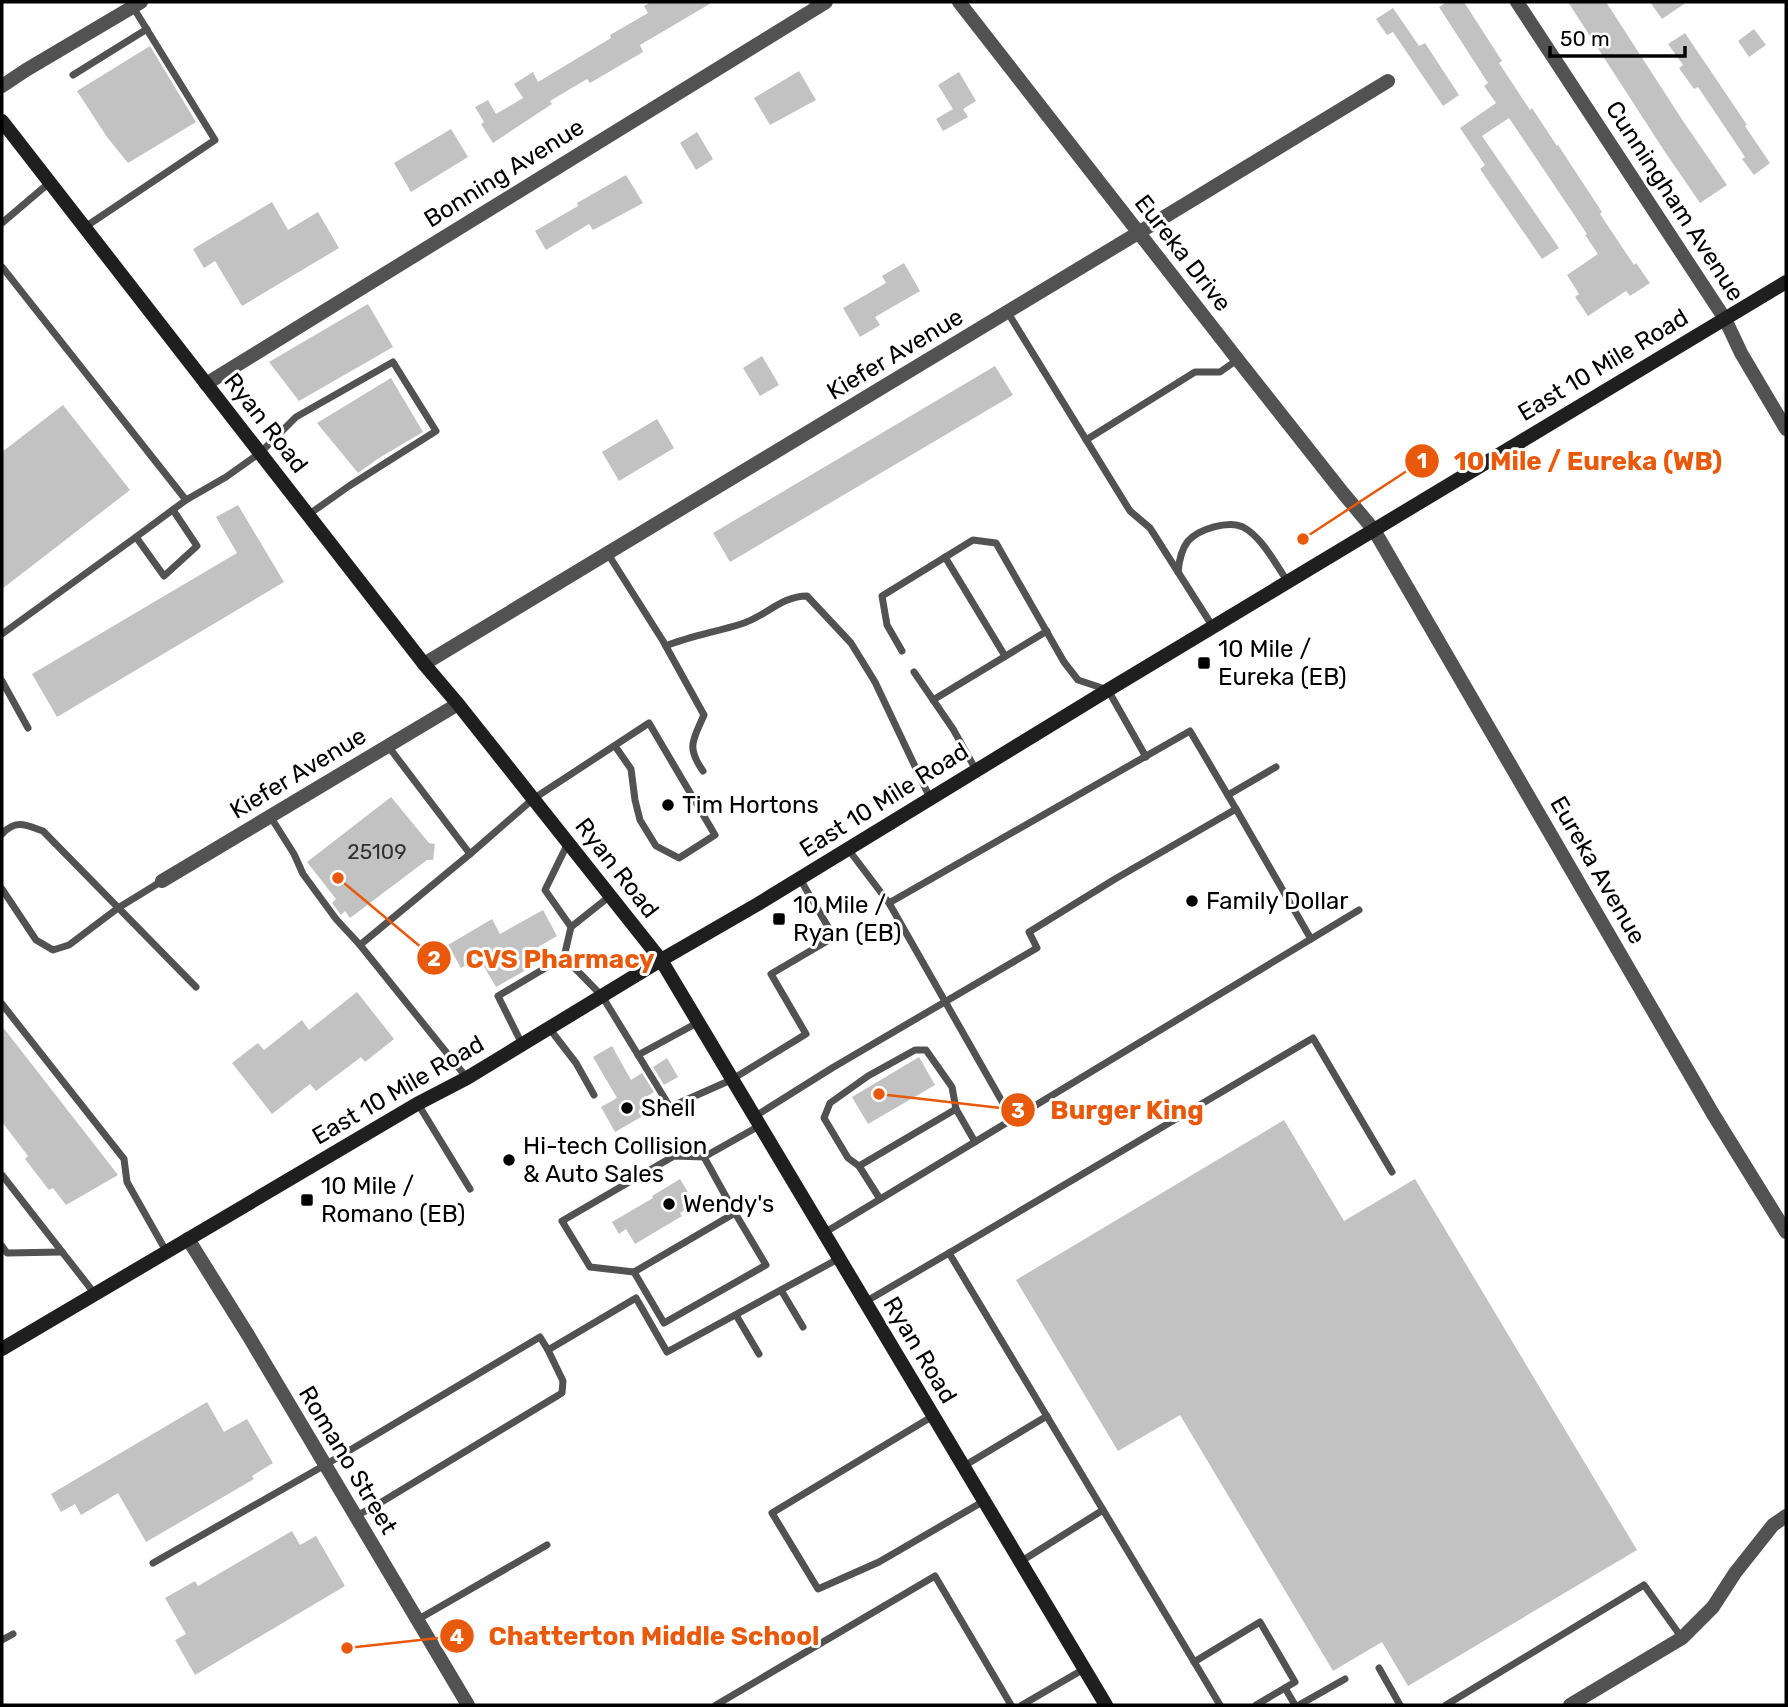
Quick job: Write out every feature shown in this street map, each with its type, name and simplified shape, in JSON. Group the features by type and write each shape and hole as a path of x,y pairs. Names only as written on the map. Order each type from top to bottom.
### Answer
{"main road":[{"name":"Ryan Road","path":"4,130 50,183 424,664 661,960 1106,1705"},
{"name":"East 10 Mile Road","path":"2,1349 417,1104 467,1078 800,879 1108,690 1786,282"}],"street":[{"name":"Bonning Avenue","path":"206,384 826,2"},
{"name":"Eureka Drive","path":"959,2 1343,494 1374,530"},
{"name":"Cunningham Avenue","path":"1517,2 1725,319 1741,353 1786,429"},
{"path":"2,86 137,4"},
{"name":"Kiefer Avenue","path":"424,664 1388,81"},
{"name":"Eureka Avenue","path":"1374,530 1706,1102 1786,1232"},
{"name":"Kiefer Avenue","path":"162,881 458,704"},
{"name":"Romano Street","path":"188,1239 468,1705"},
{"path":"1570,1705 1682,1638 1713,1607 1756,1544 1773,1525 1786,1516"}],"lane":[{"path":"85,228 215,140 147,29 137,4"},
{"path":"73,75 147,29"},
{"path":"2,223 50,183"},
{"path":"2,267 186,500"},
{"path":"1007,313 1130,511 1150,528 1213,627"},
{"path":"1086,440 1195,372 1220,372 1238,360"},
{"path":"2,635 186,500 260,453 296,417 393,362 436,431 308,515"},
{"path":"136,537 163,576 197,545 173,510"},
{"path":"1178,572 1180,557 1188,541 1219,525 1231,526 1242,527 1261,543 1288,582"},
{"path":"902,651 887,625 882,596 972,540 996,543 1064,662 1078,680 1108,690 1146,757"},
{"path":"608,554 666,646 704,715 692,742 694,758 703,771"},
{"path":"944,556 1005,656"},
{"path":"666,646 744,624 794,596 807,596 851,643 875,682 930,798"},
{"path":"933,700 1047,631"},
{"path":"914,672 953,729 976,770"},
{"path":"2,681 28,728"},
{"path":"360,945 533,799 649,723 715,835 679,858 656,846 640,820 631,769 615,746"},
{"path":"889,903 1190,731 1311,939"},
{"path":"388,746 470,854"},
{"path":"1228,795 1276,767"},
{"path":"735,1213 634,1272 590,1267 562,1221 674,1156 704,1157 832,1068 1038,948 1029,932 1236,809"},
{"path":"270,816 294,853 303,874 336,919 467,1078"},
{"path":"2,834 8,827 23,823 43,831 195,986"},
{"path":"568,842 545,890 571,927"},
{"path":"848,849 889,903 1012,1119"},
{"path":"564,957 602,996 670,1107 731,1080 806,1034 771,974 834,937 800,879"},
{"path":"2,889 36,940 53,950 69,945 118,908 162,881"},
{"path":"522,1044 498,996 564,957 571,927 610,896"},
{"path":"823,1233 1359,910"},
{"path":"2,1004 124,1159 127,1182 167,1252"},
{"path":"638,1055 697,1023"},
{"path":"550,1028 576,1063 594,1095"},
{"path":"865,1303 1314,1038 1392,1172"},
{"path":"880,1199 859,1166 848,1158 824,1118 830,1103 868,1076 915,1050 926,1050 952,1087 956,1109 975,1142"},
{"path":"417,1104 470,1189"},
{"path":"859,1166 956,1109"},
{"path":"634,1272 664,1323 766,1265 704,1157"},
{"path":"2,1175 96,1294"},
{"path":"2,1245 7,1253 62,1252"},
{"path":"949,1253 1220,1705"},
{"path":"548,1350 636,1297 667,1352 838,1259"},
{"path":"781,1290 803,1327"},
{"path":"736,1315 759,1354"},
{"path":"153,1563 325,1465 540,1337 564,1381 562,1392 355,1516"},
{"path":"933,1416 772,1513 818,1589 879,1562 984,1501"},
{"path":"962,1466 1047,1416"},
{"path":"1020,1562 1104,1510"},
{"path":"417,1620 547,1545"},
{"path":"716,1705 935,1576 1011,1705"},
{"path":"1446,1705 1644,1585 1682,1638"},
{"path":"1194,1662 1259,1622 1295,1682 1256,1705"},
{"path":"2,1640 13,1634"},
{"path":"1379,1668 1400,1705"},
{"path":"1022,1705 1084,1669"},
{"path":"1285,1688 1297,1705 1345,1679"}],"building":[{"path":"651,2 713,2 640,45 643,52 590,83 587,79 550,101 552,104 493,143 481,124 484,122 475,107 488,100 496,114 523,98 514,84 533,72 538,82 648,13 644,6"},
{"path":"1447,2 1464,2 1530,110 1532,108 1558,145 1634,265 1636,263 1650,283 1630,296 1626,291 1588,316 1575,297 1579,294 1567,275 1598,254 1509,118 1482,136 1559,248 1542,259 1480,169 1485,165 1460,128 1496,103 1484,86 1488,83 1439,7"},
{"path":"1568,2 1606,2 1727,185 1700,203"},
{"path":"1650,2 1687,2 1662,19"},
{"path":"1393,8 1419,46 1425,43 1459,95 1443,106 1393,32 1387,35 1376,19"},
{"path":"1754,29 1766,45 1749,57 1738,41"},
{"path":"1685,33 1770,163 1754,175 1698,87 1694,89 1679,68 1683,65 1668,44"},
{"path":"150,46 196,122 128,163 107,137 77,91"},
{"path":"799,71 816,100 770,125 754,98"},
{"path":"959,72 976,101 963,109 968,117 943,131 936,119 953,109 938,85"},
{"path":"451,129 468,157 411,192 394,163"},
{"path":"697,132 713,159 696,170 680,143"},
{"path":"626,175 643,203 593,230 589,224 546,250 535,231"},
{"path":"272,202 288,230 318,212 339,248 242,306 215,261 204,268 193,249"},
{"path":"904,263 920,291 875,317 880,325 860,337 843,308 886,283 882,276"},
{"path":"368,304 393,347 299,401 269,362"},
{"path":"762,356 779,385 760,396 743,368"},
{"path":"995,366 1013,395 730,562 713,533"},
{"path":"391,378 423,432 358,473 317,423"},
{"path":"63,405 130,490 2,589 2,452"},
{"path":"657,419 674,448 619,481 602,452"},
{"path":"238,505 284,582 57,717 32,674 237,553 216,517"},
{"path":"391,797 429,843 435,844 433,860 427,860 350,918 345,911 341,915 332,903 336,899 307,862"},
{"path":"543,910 557,936 533,950 540,962 496,987 479,958 461,968 448,945 492,919 500,934"},
{"path":"357,992 394,1039 365,1062 361,1057 316,1091 310,1084 272,1114 232,1063 258,1043 264,1050 302,1020 309,1030"},
{"path":"2,1026 118,1175 66,1205 53,1188 49,1190 25,1159 28,1156 2,1122"},
{"path":"612,1046 631,1080 642,1073 654,1092 641,1100 648,1113 615,1132 601,1107 617,1098 593,1057"},
{"path":"919,1057 935,1085 868,1124 852,1097"},
{"path":"667,1058 678,1077 664,1085 653,1067"},
{"path":"1284,1120 1344,1221 1415,1179 1637,1550 1408,1686 1382,1642 1333,1671 1180,1415 1118,1451 1016,1280"},
{"path":"680,1179 695,1204 680,1213 682,1216 635,1244 626,1229 619,1234 612,1222"},
{"path":"207,1402 224,1432 247,1419 273,1463 252,1476 254,1479 146,1542 118,1493 81,1515 75,1504 61,1512 51,1494"},
{"path":"292,1531 300,1545 316,1536 345,1586 195,1675 175,1640 186,1634 165,1598 195,1581 198,1586"}],"place":[{"name":"10 Mile / Eureka (WB)","path":"1303,539"},
{"name":"10 Mile / Eureka (EB)","path":"1204,663"},
{"name":"Tim Hortons","path":"668,805"},
{"name":"CVS Pharmacy","path":"338,878"},
{"name":"Family Dollar","path":"1192,901"},
{"name":"10 Mile / Ryan (EB)","path":"779,919"},
{"name":"Burger King","path":"879,1094"},
{"name":"Shell","path":"627,1108"},
{"name":"Hi-tech Collision & Auto Sales","path":"509,1160"},
{"name":"10 Mile / Romano (EB)","path":"307,1200"},
{"name":"Wendy's","path":"669,1204"},
{"name":"Chatterton Middle School","path":"347,1648"}]}
